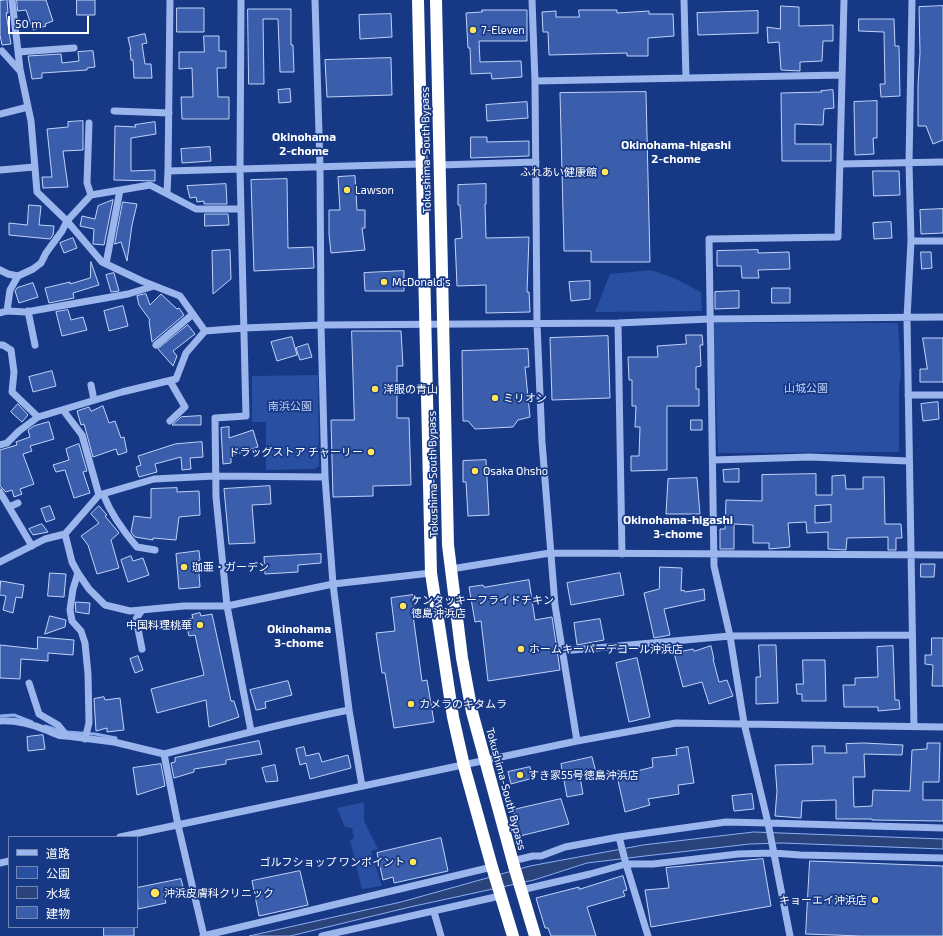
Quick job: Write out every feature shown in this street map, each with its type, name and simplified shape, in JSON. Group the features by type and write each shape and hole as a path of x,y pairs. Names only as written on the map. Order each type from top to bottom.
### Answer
{"highway":[{"name":"Tokushima-South Bypass","path":"418,0 431,573 453,717 464,766 492,869 513,936"},
{"name":"Tokushima-South Bypass","path":"436,0 448,545 462,658 472,712 513,864 535,936"}],"street":[{"path":"12,0 20,71 31,121 37,192 67,221 102,262 154,286 180,296 205,331"},
{"path":"167,193 170,0"},
{"path":"241,0 240,170 246,416 215,418 215,476 227,606 251,731"},
{"path":"315,0 320,167 321,325 325,477 333,584 349,710 362,786"},
{"path":"532,0 535,81 538,324 542,442 555,605 577,741"},
{"path":"684,0 686,78"},
{"path":"790,936 768,822 744,723 730,636 714,566 709,238 838,237 844,0"},
{"path":"912,0 909,164 911,241 907,318 914,727"},
{"path":"18,52 74,48"},
{"path":"2,51 20,71"},
{"path":"535,81 842,76"},
{"path":"0,114 28,107"},
{"path":"114,111 169,113"},
{"path":"89,122 87,183 91,195"},
{"path":"440,165 536,162"},
{"path":"840,164 909,164 943,162"},
{"path":"168,171 421,164"},
{"path":"0,170 34,167"},
{"path":"154,286 128,294 28,311 4,312 10,290 18,276 33,269 41,263 67,221 91,195 150,185 196,208 241,209"},
{"path":"106,264 120,190"},
{"path":"911,241 943,241"},
{"path":"0,270 8,274 18,276"},
{"path":"28,311 35,344"},
{"path":"156,345 193,314"},
{"path":"0,445 7,443 19,431 38,417 122,392 176,380 186,353 205,331 321,325 618,323 710,319 943,318"},
{"path":"618,323 622,554"},
{"path":"0,345 11,350 14,372 12,392 38,417"},
{"path":"170,381 185,407 170,421"},
{"path":"90,385 94,400"},
{"path":"908,395 943,395"},
{"path":"63,410 82,434 101,495 123,531 137,548 155,550"},
{"path":"713,460 810,457 909,461"},
{"path":"0,562 45,539 65,534 101,495 154,479 215,476 325,477"},
{"path":"0,492 32,546"},
{"path":"9,507 18,503"},
{"path":"65,534 72,562 89,589 105,605 130,611 184,606 227,606 333,584 431,573"},
{"path":"451,569 550,553 943,555"},
{"path":"78,573 73,589 70,610 72,621 81,631 85,643 88,674 89,723 85,739"},
{"path":"142,610 136,619 142,649"},
{"path":"562,651 730,636 912,636"},
{"path":"29,683 39,714 58,724 67,736"},
{"path":"0,721 10,720 22,722 60,737 67,736 114,742 164,754 305,718 349,710"},
{"path":"125,836 269,807 577,741 676,723 943,727"},
{"path":"164,754 178,825 204,936 492,869"},
{"path":"513,864 533,856 541,856 565,847 619,837 726,822 943,828"},
{"path":"619,837 648,936"},
{"path":"520,887 590,874 626,864 653,864 738,854 774,852 800,855 943,858"},
{"path":"322,936 434,912 499,892"},
{"path":"434,912 441,936"}],"green space":[{"path":"651,270 676,279 701,292 702,311 595,312 610,274"},
{"name":"山城公園","path":"713,323 898,323 901,373 899,386 899,452 718,453"},
{"name":"南浜公園","path":"318,375 319,466 315,469 266,470 266,422 252,422 252,376"},
{"path":"364,802 364,821 378,849 371,851 382,886 362,889 350,840 354,838 352,828 345,827 337,808"}],"water":[{"path":"754,832 943,839 943,849 782,843 750,844 587,863 534,880 410,907 290,936 249,936 401,902 530,866 643,845"}],"building":[{"path":"7,0 8,13 6,13 11,44 2,45 0,35 0,1"},
{"path":"17,0 46,0 53,21 45,24 46,26 33,30 26,10 18,11"},
{"path":"77,0 95,0 95,15 77,15"},
{"path":"781,6 799,7 799,26 833,25 833,41 823,41 822,61 800,62 800,71 781,70 779,42 768,43 767,27 780,29"},
{"path":"943,6 943,140 933,144 926,126 918,126 920,53 919,7"},
{"path":"177,8 204,8 204,32 177,32"},
{"path":"248,9 291,9 291,45 293,45 294,72 280,72 278,19 263,19 264,84 249,84"},
{"path":"482,10 527,10 527,41 479,41 480,62 521,61 522,77 492,79 491,73 471,74 466,13 482,12"},
{"path":"579,10 617,10 617,13 649,11 649,14 673,14 674,36 648,38 648,56 627,56 627,53 549,55 548,32 543,32 542,12 556,11 556,17 579,17"},
{"path":"758,11 758,33 698,35 697,13"},
{"path":"391,14 392,37 360,39 359,15"},
{"path":"859,19 894,19 895,46 899,46 900,96 881,97 880,84 885,84 884,32 859,31"},
{"path":"145,34 147,43 142,44 145,64 151,64 152,78 134,78 133,60 131,60 131,50 128,38"},
{"path":"204,36 219,36 219,51 226,51 226,68 217,68 218,97 229,97 229,119 182,119 181,97 193,97 192,68 179,69 179,52 204,52"},
{"path":"93,51 95,67 87,68 87,70 42,73 42,78 32,79 28,56 61,54 62,63 79,61 78,52"},
{"path":"391,58 392,95 327,97 325,60"},
{"path":"290,89 291,102 279,103 278,90"},
{"path":"833,90 834,108 824,109 823,125 795,124 795,144 831,144 831,161 782,161 781,93 822,92 821,91"},
{"name":"ふれあい健康館","path":"646,92 650,262 591,262 591,251 564,251 560,93"},
{"path":"877,101 877,138 873,138 874,154 855,155 854,102"},
{"path":"527,102 528,118 487,121 486,105"},
{"path":"83,121 83,150 63,151 68,187 43,188 42,177 52,177 47,129 68,127 68,122"},
{"path":"155,122 156,134 131,138 131,171 155,170 155,181 114,180 115,126 136,127 135,125"},
{"path":"471,137 487,137 487,142 529,141 529,156 471,158"},
{"path":"210,147 211,161 182,163 181,149"},
{"path":"873,171 899,171 900,195 874,196"},
{"path":"355,176 357,210 365,210 365,228 362,228 365,250 331,253 329,210 340,210 338,177"},
{"path":"287,179 288,248 313,247 314,268 254,271 251,180"},
{"path":"226,184 227,204 204,204 204,201 197,202 196,197 190,198 187,186"},
{"path":"486,184 486,238 529,237 527,292 529,292 530,312 486,313 486,285 457,286 455,239 462,238 460,205 458,205 458,185"},
{"path":"113,200 104,245 93,244 94,229 80,226 82,216 95,219 98,206"},
{"path":"123,202 137,204 132,225 127,261 121,242 115,244"},
{"path":"29,205 41,206 39,225 54,226 53,235 50,239 9,235 9,223 27,225"},
{"path":"943,209 943,233 921,234 920,210"},
{"path":"205,214 228,214 229,225 205,226"},
{"path":"891,222 892,238 874,239 873,223"},
{"path":"73,238 77,248 64,253 60,243"},
{"path":"230,250 231,279 213,294 212,251"},
{"path":"758,250 758,253 789,252 790,269 758,270 759,278 742,278 741,266 717,266 717,251"},
{"path":"921,252 931,252 932,268 922,269"},
{"path":"91,262 99,285 73,293 74,298 49,303 45,288 70,282 70,284 90,278"},
{"name":"McDonald's","path":"404,271 404,291 365,291 364,273"},
{"path":"114,273 119,291 111,292 106,275"},
{"path":"590,281 590,299 571,301 569,282"},
{"path":"33,283 38,297 19,303 15,291 17,288"},
{"path":"772,288 790,288 790,303 772,303"},
{"path":"739,291 739,308 715,309 715,292"},
{"path":"146,294 150,305 161,294 177,309 179,308 184,315 152,342 150,320 139,305 137,296"},
{"path":"123,306 128,326 109,331 104,311"},
{"path":"68,310 71,320 83,317 87,330 62,336 56,312"},
{"path":"188,325 195,334 173,351 177,356 173,366 158,349"},
{"path":"352,331 401,331 403,366 397,366 397,418 409,418 411,485 373,486 373,496 333,497 331,420 354,420"},
{"path":"686,335 702,335 703,345 700,345 701,366 696,367 696,389 699,389 699,406 667,406 667,470 631,471 631,456 639,456 640,427 635,427 636,406 632,406 632,380 629,380 628,357 658,357 657,346 686,344"},
{"path":"608,336 610,398 552,400 550,338"},
{"path":"292,337 297,355 277,361 271,342"},
{"path":"923,338 943,338 943,382 920,382 920,369 927,369"},
{"path":"308,344 312,357 300,360 296,348"},
{"name":"ミリオン","path":"528,349 529,367 525,367 530,417 518,420 513,427 475,429 468,421 463,421 462,351"},
{"path":"52,371 56,386 33,392 29,377"},
{"path":"938,402 939,419 923,421 921,404"},
{"path":"18,404 28,415 22,422 11,412"},
{"path":"103,406 109,423 115,421 121,438 124,437 127,452 118,455 116,449 93,457 84,424 81,425 77,411 89,407 91,411"},
{"path":"201,416 201,425 172,425 181,417"},
{"path":"691,420 702,420 702,430 691,430"},
{"path":"49,422 54,439 30,446 32,451 23,454 34,484 20,489 22,494 14,497 12,490 6,492 0,486 0,450 17,445 16,442 30,437 28,430 34,426"},
{"path":"229,427 229,438 253,430 258,447 231,456 231,463 223,464 221,428"},
{"path":"202,442 203,457 190,458 191,469 182,470 181,457 155,464 157,472 139,477 136,467 141,465 138,456 175,444"},
{"path":"79,444 87,471 83,472 90,493 74,498 65,470 56,472 53,465 69,460 66,449"},
{"path":"486,460 489,515 468,516 466,482 463,482 463,461"},
{"path":"739,469 739,482 724,482 723,470"},
{"path":"816,474 816,495 832,495 832,476 845,475 846,489 863,489 863,477 884,477 885,524 901,524 902,538 896,538 896,550 888,550 888,537 847,538 846,550 828,549 828,532 807,533 806,522 788,523 790,547 769,549 769,543 753,543 753,525 734,524 734,549 720,549 720,529 725,529 726,500 762,501 762,475","holes":["831,505 831,522 815,523 815,506"]},
{"path":"697,478 700,514 666,514 668,479"},
{"path":"270,486 271,504 252,505 255,543 229,544 224,489"},
{"path":"177,488 177,492 199,491 200,515 179,517 176,540 153,538 153,540 135,537 131,532 134,516 151,518 151,489"},
{"path":"50,506 55,519 46,522 41,509"},
{"path":"99,506 119,533 111,540 119,568 97,574 88,545 81,536 99,523 91,514"},
{"path":"42,524 48,532 33,535 29,529"},
{"name":"珈亜・ガーデン","path":"199,551 200,560 198,561 200,587 179,589 176,554"},
{"path":"321,554 321,563 298,565 298,572 265,574 264,557"},
{"path":"131,556 133,561 143,558 149,575 128,582 121,560"},
{"path":"921,564 935,564 934,577 921,577"},
{"path":"660,567 682,568 681,591 684,590 685,592 704,589 705,600 664,609 670,635 654,638 644,593 659,589"},
{"path":"50,573 66,574 64,597 48,596"},
{"path":"620,573 624,595 571,605 567,583"},
{"name":"ホームキーパーデコール沖浜店","path":"529,580 535,620 552,617 560,670 488,681 481,621 475,622 469,587 483,585 484,587"},
{"path":"1,581 24,585 22,598 16,597 13,613 3,610 6,596 0,595"},
{"path":"413,595 415,615 413,615 422,681 427,680 434,722 394,728 385,673 382,673 376,633 395,631 391,598"},
{"path":"76,602 90,603 89,614 76,612"},
{"path":"200,613 201,616 212,614 231,701 234,701 239,717 209,727 206,700 157,713 151,689 204,675 195,635 189,636 185,620 193,618 192,615"},
{"path":"50,616 66,620 65,627 45,634"},
{"path":"600,619 604,640 577,645 574,623"},
{"path":"38,637 74,640 73,655 48,653 48,661 21,659 20,679 0,678 0,645 37,649"},
{"path":"932,638 943,638 943,686 932,686 933,665 925,664 925,655 931,655"},
{"path":"759,645 776,645 778,703 756,704 756,677 760,677"},
{"path":"711,646 719,682 727,680 733,696 709,704 702,682 683,687 674,653 693,649 694,651"},
{"path":"893,646 895,700 899,700 900,709 878,711 878,707 844,707 843,685 855,685 855,678 878,677 877,647"},
{"path":"138,656 143,670 135,673 130,659"},
{"path":"637,658 650,717 629,722 616,663"},
{"path":"803,660 825,660 826,701 802,701 802,694 797,694 796,684 803,684"},
{"path":"288,681 292,695 265,702 266,708 256,710 250,690"},
{"path":"104,697 105,700 120,698 124,730 107,732 107,728 96,731 94,699"},
{"path":"43,735 45,749 28,751 27,737"},
{"path":"259,741 262,754 226,760 226,764 194,769 194,772 174,778 171,763 175,762 175,758"},
{"path":"864,743 903,745 902,755 864,754 865,777 853,777 854,807 872,806 873,790 910,791 912,750 927,749 927,743 940,743 939,782 923,782 923,800 943,800 943,821 836,819 836,800 802,801 801,818 775,816 777,791 775,765 813,764 812,746 825,746 825,753 847,753 846,744"},
{"path":"304,747 306,756 319,753 322,762 348,755 351,768 310,779 306,763 300,765 296,749"},
{"path":"688,747 694,783 678,785 679,794 648,799 650,805 625,812 617,776 653,767 652,758 677,755 676,749"},
{"path":"592,757 596,772 580,777 583,794 567,797 561,764"},
{"path":"161,764 165,786 137,795 133,768"},
{"path":"275,765 278,781 266,782 262,768"},
{"name":"すき家55号徳島沖浜店","path":"530,767 533,778 511,784 508,772"},
{"path":"752,794 754,809 734,811 732,796"},
{"path":"561,799 569,824 520,836 513,810"},
{"name":"ゴルフショップ ワンポイント","path":"441,838 448,871 394,883 393,877 383,880 377,853"},
{"path":"763,859 771,906 651,927 645,890 669,888 666,868"},
{"name":"キョーエイ沖浜店","path":"810,861 943,866 943,936 806,934"},
{"path":"300,871 308,905 259,916 252,881"},
{"path":"623,876 627,890 623,891 625,896 587,907 596,936 551,936 548,928 545,928 536,898 579,887 579,889"},
{"name":"沖浜皮膚科クリニック","path":"181,879 184,891 164,895 166,903 138,909 138,888"},
{"path":"104,928 134,928 134,936 104,936"}],"waterway":[{"path":"0,716 14,715 32,722"},
{"path":"45,726 61,731"},
{"path":"66,732 95,734 116,738"}],"place":[{"name":"7-Eleven","path":"473,30"},
{"name":"ふれあい健康館","path":"605,172"},
{"name":"Lawson","path":"347,190"},
{"name":"McDonald's","path":"384,282"},
{"name":"洋服の青山","path":"375,389"},
{"name":"ミリオン","path":"495,398"},
{"name":"ドラッグストア チャーリー","path":"371,452"},
{"name":"Osaka Ohsho","path":"475,471"},
{"name":"珈亜・ガーデン","path":"184,567"},
{"name":"ケンタッキーフライドチキン 徳島沖浜店","path":"403,606"},
{"name":"中国料理桃華","path":"200,625"},
{"name":"ホームキーパーデコール沖浜店","path":"521,649"},
{"name":"カメラのキタムラ","path":"411,704"},
{"name":"すき家55号徳島沖浜店","path":"520,775"},
{"name":"ゴルフショップ ワンポイント","path":"413,862"},
{"name":"沖浜皮膚科クリニック","path":"155,893"},
{"name":"キョーエイ沖浜店","path":"875,900"}],"district":[{"name":"Okinohama 2-chome","path":"304,144"},
{"name":"Okinohama-higashi 2-chome","path":"676,152"},
{"name":"Okinohama-higashi 3-chome","path":"678,527"},
{"name":"Okinohama 3-chome","path":"299,636"}]}
